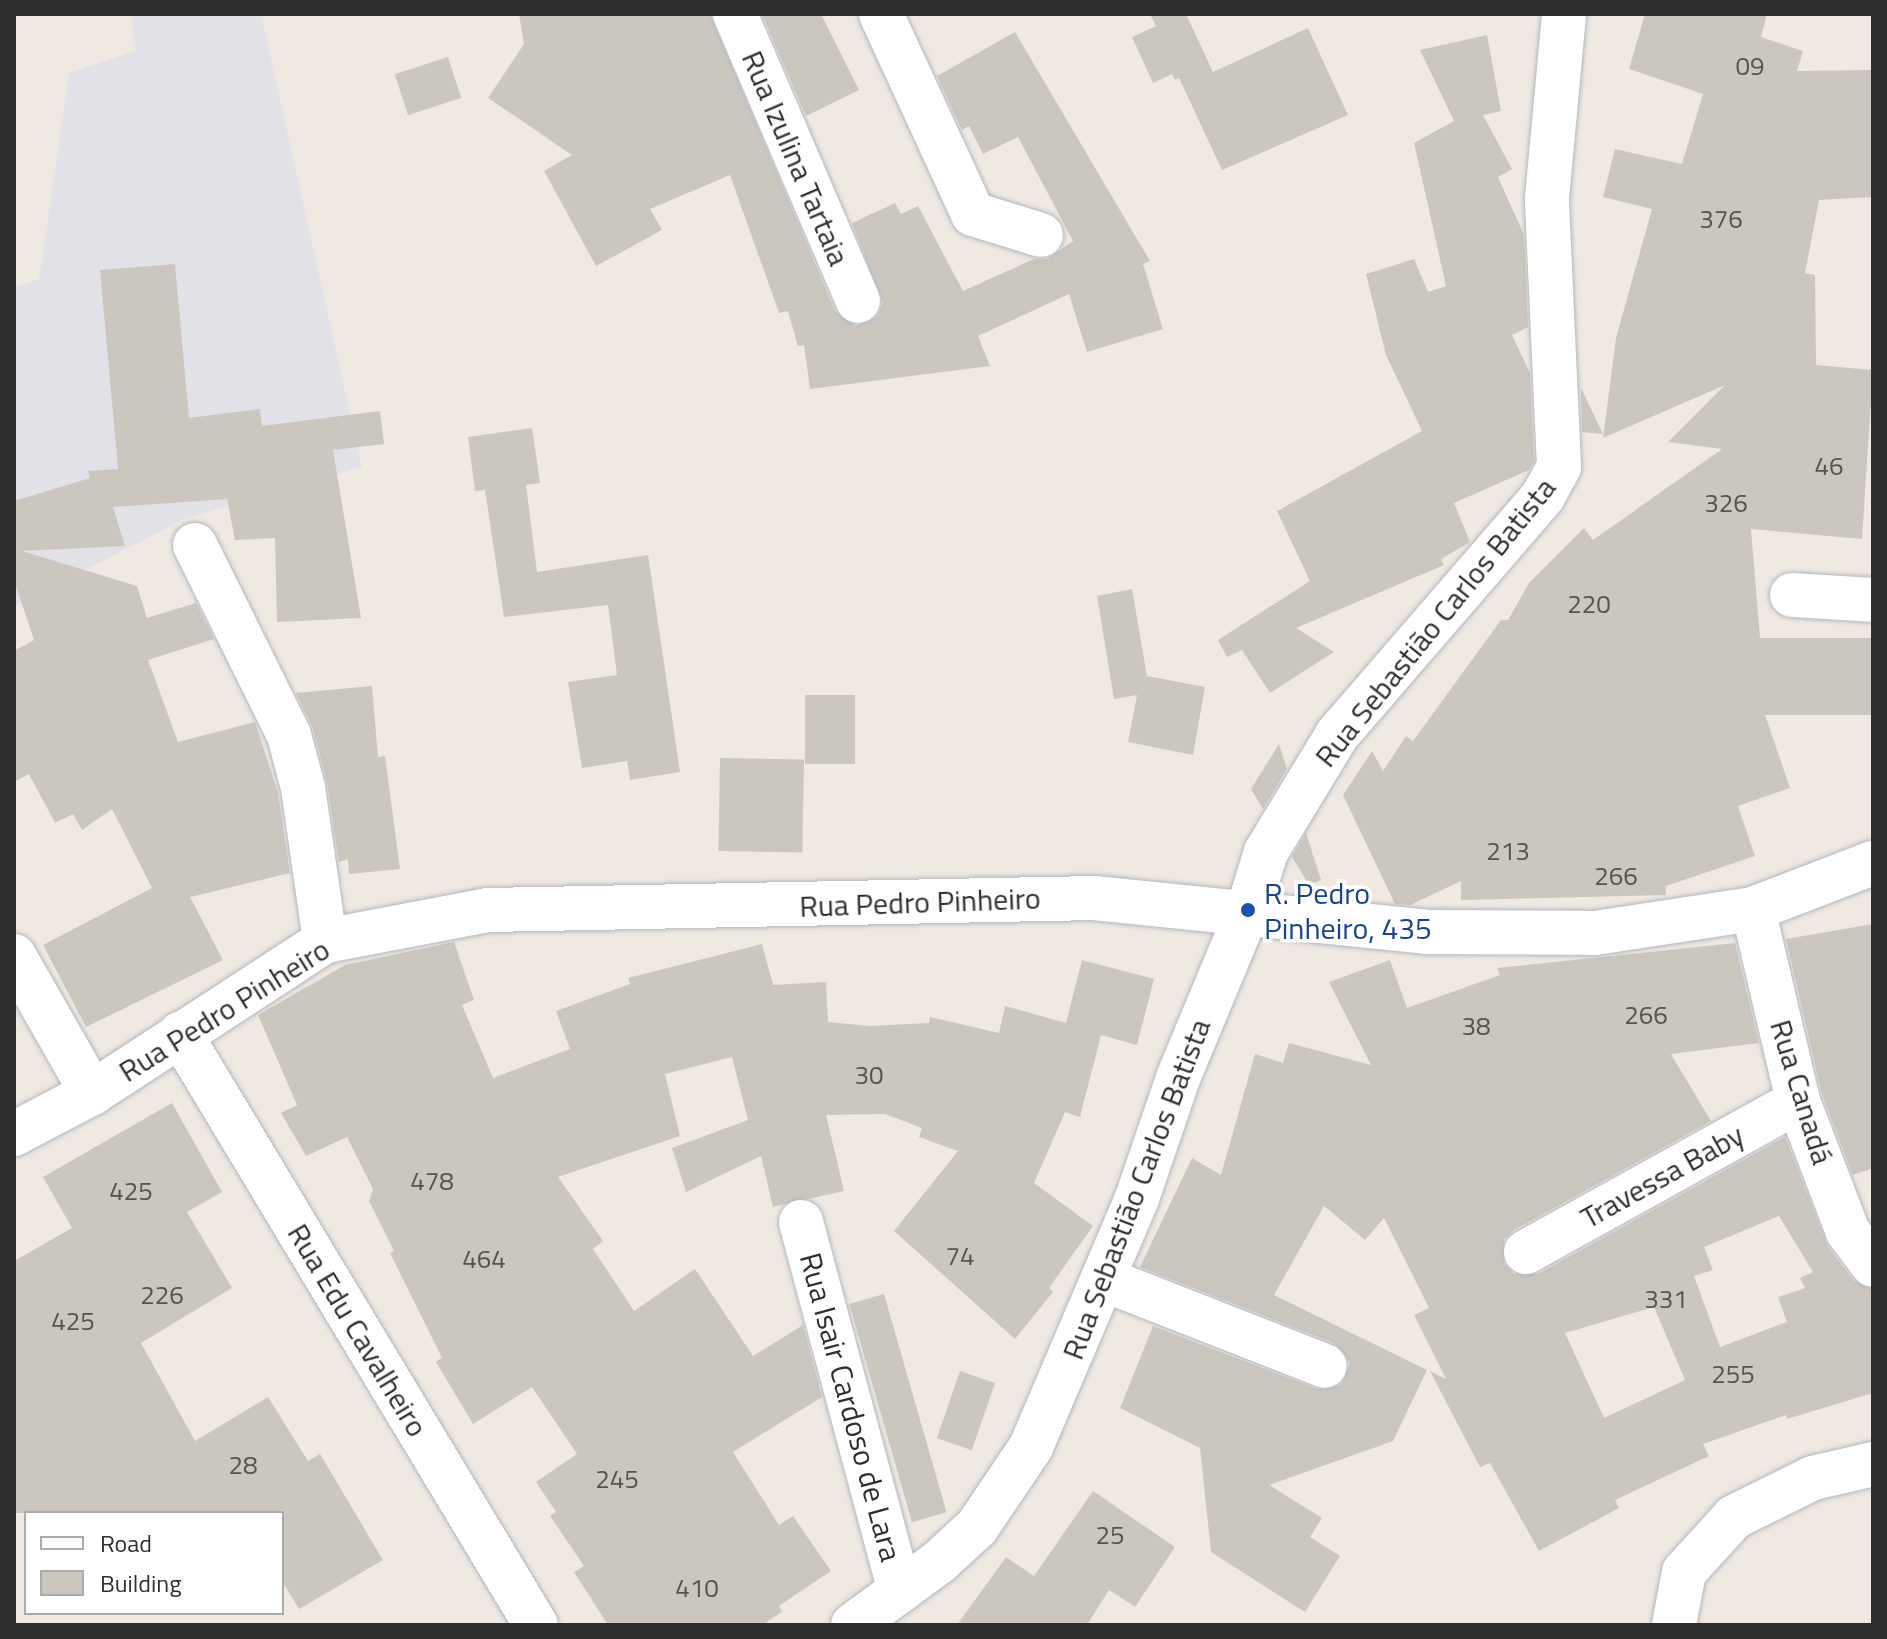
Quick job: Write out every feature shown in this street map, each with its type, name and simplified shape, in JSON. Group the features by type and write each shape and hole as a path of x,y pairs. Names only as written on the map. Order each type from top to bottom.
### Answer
{"street":[{"name":"Rua Izulina Tartaia","path":"735,14 858,301"},
{"path":"881,14 973,214 1041,235"},
{"name":"Rua Sebastião Carlos Batista","path":"853,1625 900,1591 977,1527 1031,1447 1103,1279 1178,1078 1248,910 1266,852 1337,735 1543,496 1559,467 1547,198 1564,14"},
{"path":"195,545 289,735 303,788 325,941"},
{"path":"1792,595 1873,600"},
{"name":"Rua Pedro Pinheiro","path":"14,1134 92,1093 325,941 488,910 1094,898 1248,910 1426,932 1595,933 1753,909 1873,863"},
{"name":"Rua Canadá","path":"1753,909 1798,1101 1848,1232 1873,1265"},
{"path":"14,956 92,1093"},
{"name":"Rua Edu Cavalheiro","path":"180,1034 536,1625"},
{"name":"Travessa Baby","path":"1526,1252 1798,1101"},
{"name":"Rua Isair Cardoso de Lara","path":"801,1222 900,1591"},
{"path":"1103,1279 1325,1366"},
{"path":"1674,1625 1684,1572 1734,1517 1813,1478 1873,1464"}],"shaded area":[{"path":"131,14 261,14 362,467 184,519 14,607 14,288 39,279 69,73 136,51"}],"building":[{"path":"519,14 710,14 835,311 856,326 877,317 883,303 852,223 895,203 901,214 918,206 963,291 1034,259 1047,259 1073,241 1018,137 983,154 969,126 962,130 937,76 1015,32 1150,261 1143,264 1163,329 1087,352 1069,294 978,336 990,366 810,389 804,345 798,346 788,311 779,313 730,175 650,209 662,230 596,266 544,171 572,155 488,98 524,44"},
{"path":"821,14 859,90 806,116 763,16"},
{"path":"1150,14 1186,14 1213,72 1308,28 1348,115 1222,170 1179,78 1175,80 1172,74 1153,83 1132,37 1156,26"},
{"path":"1645,14 1767,14 1761,37 1803,51 1797,71 1873,70 1873,197 1819,200 1805,273 1815,275 1816,365 1873,370 1862,539 1751,529 1760,638 1873,638 1873,715 1765,715 1790,788 1738,806 1755,856 1666,886 1666,895 1461,900 1461,881 1410,905 1395,904 1343,795 1372,751 1383,771 1406,736 1413,741 1501,620 1508,620 1529,583 1584,528 1593,540 1722,449 1668,442 1725,385 1603,438 1616,338 1652,209 1603,197 1615,149 1682,164 1703,94 1629,69"},
{"path":"1487,35 1501,111 1483,115 1512,169 1498,177 1524,235 1528,327 1512,335 1530,373 1534,461 1529,470 1454,503 1470,542 1441,559 1444,565 1296,628 1334,652 1270,693 1242,650 1227,657 1218,640 1310,581 1277,511 1422,431 1386,355 1366,274 1414,259 1428,292 1446,286 1414,143 1454,121 1420,50"},
{"path":"448,57 461,98 408,115 395,74"},
{"path":"175,264 189,418 260,409 262,426 380,411 384,444 333,450 361,618 277,622 275,538 235,540 227,499 113,507 125,546 22,551 137,586 147,618 196,603 214,639 148,660 178,742 255,722 278,793 290,873 190,897 223,960 86,1027 43,945 152,888 112,809 82,830 73,814 55,823 29,774 14,782 14,651 34,640 14,580 14,501 90,478 88,471 118,469 100,270"},
{"path":"1582,390 1603,434 1582,432"},
{"path":"532,428 540,483 526,485 537,572 648,555 680,772 630,780 627,761 582,768 568,682 617,675 608,605 504,617 485,490 475,491 468,437"},
{"path":"1132,589 1147,676 1205,687 1193,755 1128,742 1137,695 1114,699 1097,596"},
{"path":"372,686 378,757 385,756 400,869 349,874 348,859 339,862 327,782 313,728 296,693"},
{"path":"805,695 855,695 855,764 805,764"},
{"path":"1279,744 1287,769 1263,809 1251,789"},
{"path":"720,758 804,759 802,852 718,851"},
{"path":"1306,833 1321,880 1309,885 1292,857"},
{"path":"1873,924 1873,1168 1853,1175 1822,1094 1786,939"},
{"path":"454,942 474,1000 462,1005 493,1078 570,1049 556,1011 630,984 628,978 762,944 773,985 826,982 828,1022 870,1026 929,1023 930,1017 999,1033 1005,1006 1066,1023 1082,960 1154,979 1137,1045 1101,1035 1080,1117 1065,1112 1034,1183 1093,1226 1049,1288 1053,1292 1015,1339 894,1231 958,1151 919,1137 922,1128 885,1114 826,1115 844,1191 773,1207 761,1156 686,1192 672,1148 748,1120 732,1057 665,1074 680,1136 558,1177 603,1241 593,1249 634,1311 695,1269 753,1356 803,1325 822,1397 733,1452 779,1525 793,1516 831,1571 779,1606 782,1612 762,1625 608,1625 574,1572 584,1566 550,1516 556,1512 536,1482 577,1454 532,1387 473,1424 436,1362 442,1358 390,1253 394,1251 369,1201 373,1189 347,1137 306,1156 281,1113 297,1105 258,1015 345,965"},
{"path":"1735,943 1759,1043 1671,1054 1711,1121 1514,1230 1504,1240 1504,1263 1514,1274 1538,1274 1785,1137 1828,1247 1854,1281 1873,1289 1873,1393 1787,1419 1786,1415 1703,1444 1709,1456 1615,1500 1619,1508 1539,1551 1490,1463 1480,1467 1430,1371 1446,1379 1414,1315 1429,1308 1384,1218 1365,1240 1324,1206 1274,1295 1427,1370 1393,1441 1269,1485 1322,1518 1310,1537 1340,1556 1305,1612 1211,1552 1200,1448 1120,1408 1153,1326 1317,1389 1341,1385 1350,1363 1334,1343 1140,1267 1192,1158 1221,1175 1255,1054 1283,1063 1289,1043 1371,1065 1329,982 1390,960 1407,1008 1500,975 1497,968","holes":["1779,1216 1813,1272 1800,1278 1805,1288 1778,1297 1787,1322 1720,1347 1694,1276 1713,1270 1704,1247","1654,1307 1685,1380 1604,1418 1565,1333"]},
{"path":"172,1103 222,1192 187,1212 232,1288 141,1343 195,1441 268,1397 308,1461 320,1454 383,1560 299,1609 284,1584 284,1511 14,1513 14,1261 72,1228 43,1177"},
{"path":"884,1294 947,1512 912,1522 849,1304"},
{"path":"960,1371 995,1383 972,1450 937,1438"},
{"path":"1093,1491 1175,1547 1135,1607 1109,1590 1087,1625 957,1625 1006,1557 1034,1576"}],"place":[{"name":"R. Pedro Pinheiro, 435","path":"1248,910"}]}
